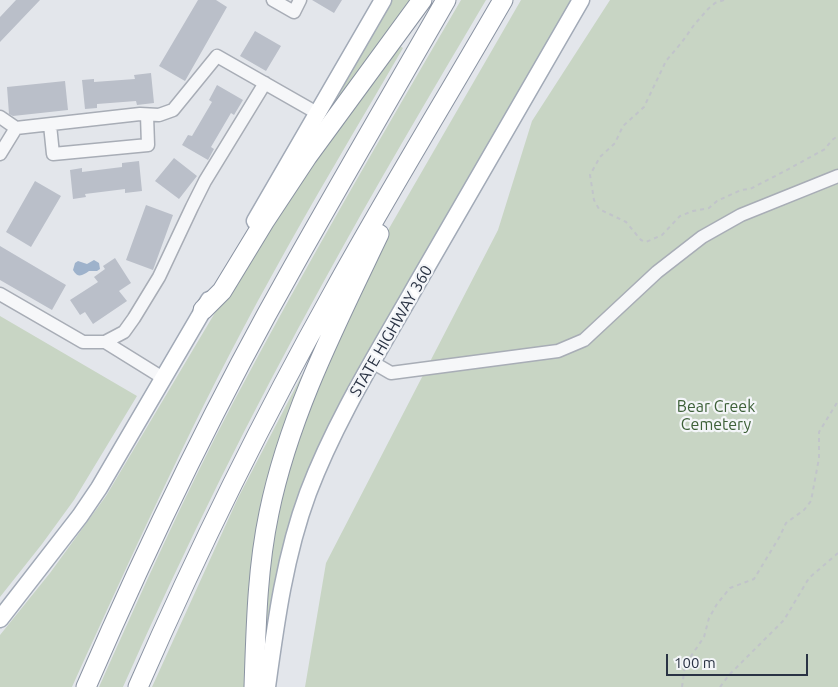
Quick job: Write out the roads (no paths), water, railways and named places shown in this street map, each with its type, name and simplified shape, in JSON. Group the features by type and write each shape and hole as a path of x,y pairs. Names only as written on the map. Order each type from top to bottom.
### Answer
{"highway":[{"path":"203,310 222,290 307,157 422,0"},
{"path":"86,687 152,540 232,380 292,268 446,0"},
{"path":"138,687 197,557 260,429 334,290 503,0"},
{"path":"254,687 258,593 262,553 269,513 280,469 308,388 334,328 388,216 395,184"}],"main road":[{"path":"0,619 85,509 383,0"},
{"name":"STATE HIGHWAY 360","path":"267,687 280,595 292,543 308,493 328,445 372,362 580,0"}],"street":[{"path":"273,0 294,12 300,0"},
{"path":"0,117 16,128 147,115 159,116 173,110 217,56 317,113"},
{"path":"0,294 83,342 104,342 124,332 159,277 205,181 265,83"},
{"path":"50,125 53,154 148,145 147,115"},
{"path":"0,154 16,128"},
{"path":"372,362 391,373 558,351 584,340 657,272 702,237 741,215 838,176"},
{"path":"104,342 163,378"}],"water":[{"path":"94,260 99,263 100,269 97,271 89,271 83,275 77,275 73,270 75,263 78,261 87,264"}],"park label":[{"name":"Bear Creek Cemetery","path":"716,416"}]}
